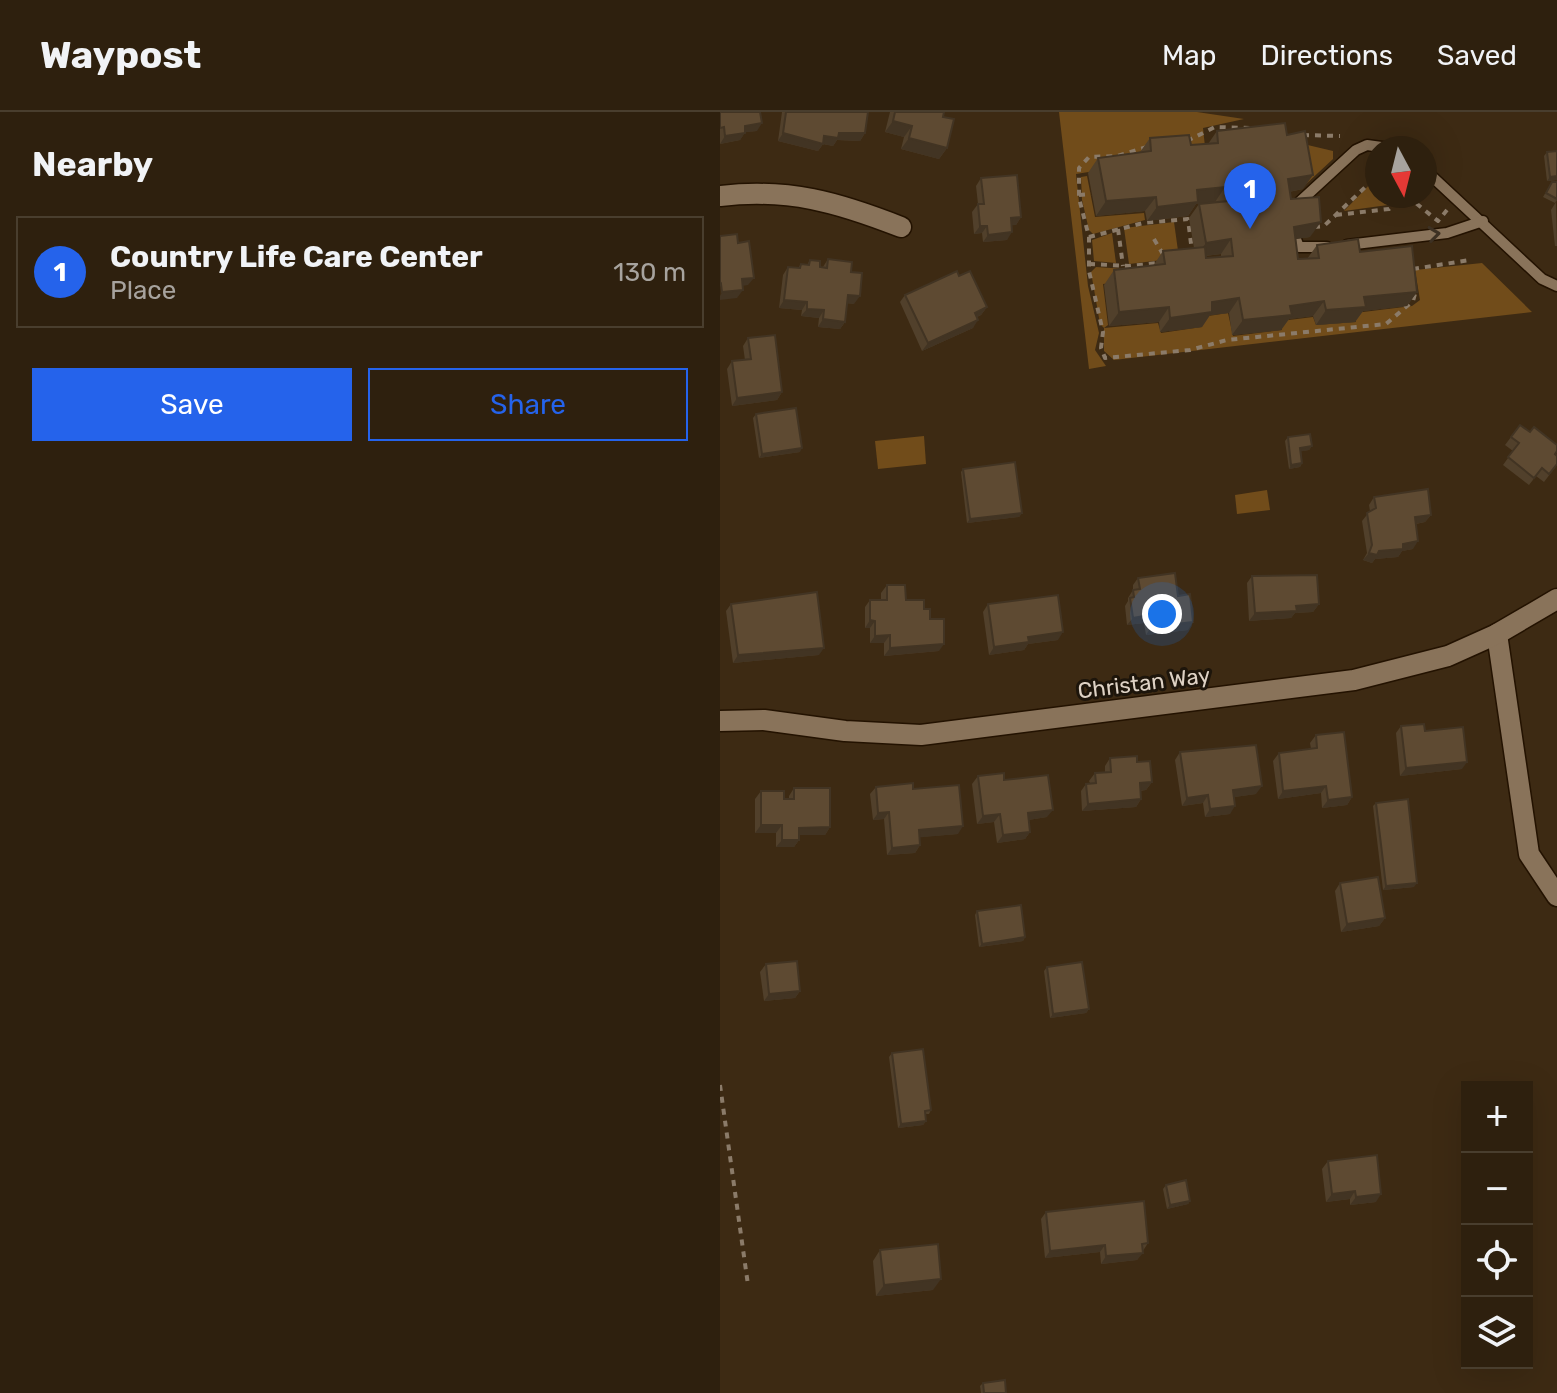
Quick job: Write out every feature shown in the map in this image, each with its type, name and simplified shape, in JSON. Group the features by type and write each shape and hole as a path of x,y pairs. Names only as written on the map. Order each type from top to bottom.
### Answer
{"street":[{"path":"720,196 753,193 808,196 852,208 901,227"},
{"name":"Christan Way","path":"720,721 764,720 882,735 921,735 1354,680 1436,660 1497,634 1557,599"},
{"path":"1497,634 1529,854 1557,896"}],"lane":[{"path":"1365,146 1356,150 1292,209 1294,242 1299,247 1306,250 1447,233 1483,221"},
{"path":"1437,181 1542,279 1557,286"}],"path":[{"path":"1173,143 1215,127 1259,130"},
{"path":"1300,135 1340,136"},
{"path":"1158,146 1140,147 1117,156 1089,157 1079,168 1079,195 1089,237 1089,264 1105,358 1190,350 1227,340 1261,339 1386,324 1417,293 1412,267 1470,260"},
{"path":"1312,228 1324,226 1365,187"},
{"path":"1079,195 1091,194"},
{"path":"1334,215 1390,208"},
{"path":"1421,208 1438,221 1448,209"},
{"path":"1089,237 1118,229 1188,219 1192,258"},
{"path":"1118,229 1123,266"},
{"path":"1089,264 1123,266 1166,262 1154,239"},
{"path":"1096,307 1106,307"},
{"path":"1282,321 1284,334"},
{"path":"720,1085 748,1285"}],"shaded area":[{"path":"1059,112 1197,112 1244,119 1203,128 1206,156 1180,148 1138,152 1139,164 1076,174 1088,286 1099,333 1095,350 1106,366 1089,369"},
{"path":"1295,142 1333,151 1333,159 1304,186"},
{"path":"1087,176 1095,217 1144,213 1145,220 1093,234 1089,230 1082,200 1081,177"},
{"path":"1365,189 1366,208 1344,211"},
{"path":"1174,222 1179,258 1129,264 1124,228"},
{"path":"1112,233 1116,263 1094,261 1092,240"},
{"path":"1482,263 1532,312 1114,360 1104,351 1104,328 1158,323 1161,333 1202,327 1202,317 1228,313 1233,336 1282,330 1281,321 1313,317 1316,325 1356,322 1355,313 1412,306 1420,300 1415,270"},
{"path":"1096,267 1126,269 1154,278 1103,284 1108,325 1104,328 1100,324 1091,272"},
{"path":"924,436 926,464 878,469 875,441"},
{"path":"1267,490 1270,510 1237,514 1235,495"}],"building":[{"path":"720,112 760,112 762,123 745,126 745,133 725,136 724,127 720,128"},
{"path":"786,112 868,112 865,133 839,133 838,138 824,136 823,144 783,133"},
{"path":"895,112 944,112 943,117 954,119 947,148 909,138 912,126 893,121"},
{"path":"1285,123 1287,135 1305,131 1313,175 1288,179 1291,199 1319,197 1321,222 1294,227 1298,259 1319,258 1317,245 1358,239 1360,252 1412,246 1417,292 1364,297 1366,307 1326,310 1324,301 1290,306 1292,315 1243,320 1239,298 1212,302 1212,312 1170,318 1169,307 1119,312 1114,270 1165,264 1163,251 1205,247 1206,258 1233,256 1231,239 1206,243 1199,204 1228,201 1225,187 1197,190 1198,202 1157,207 1156,197 1106,201 1098,158 1151,151 1150,138 1189,135 1191,145 1218,143 1217,131"},
{"path":"1557,151 1557,176 1550,177 1547,152"},
{"path":"1017,175 1021,217 1011,218 1012,232 988,235 987,226 980,226 978,204 984,204 981,178"},
{"path":"1552,182 1557,182 1557,199 1546,193"},
{"path":"737,234 738,243 749,241 754,278 742,279 743,290 722,292 720,236"},
{"path":"828,259 852,262 851,272 862,273 860,296 848,295 845,322 823,319 824,310 807,309 807,302 784,300 788,267 800,268 801,264 809,265 810,260 820,261 820,267 827,268"},
{"path":"957,271 959,276 970,271 987,307 975,313 978,320 928,343 905,295"},
{"path":"775,335 782,392 737,398 732,361 751,359 748,338"},
{"path":"796,408 802,448 762,454 756,414"},
{"path":"1520,425 1530,432 1534,427 1557,445 1557,464 1549,474 1542,468 1534,478 1508,457 1519,443 1511,437"},
{"path":"1310,434 1312,446 1300,448 1302,463 1291,465 1288,437"},
{"path":"1015,462 1022,513 970,519 963,469"},
{"path":"1428,489 1431,515 1415,517 1418,541 1403,544 1403,549 1379,551 1377,555 1369,553 1372,545 1367,513 1376,508 1374,497"},
{"path":"1175,573 1178,596 1190,594 1193,622 1151,627 1150,615 1133,618 1130,598 1134,597 1133,590 1140,589 1138,578"},
{"path":"1317,575 1319,604 1296,606 1297,611 1255,613 1252,576"},
{"path":"887,585 905,585 906,600 924,600 924,609 930,609 930,619 944,619 944,644 890,648 890,635 875,636 875,621 870,620 870,600 887,600"},
{"path":"817,592 824,648 738,655 731,604"},
{"path":"1058,595 1063,632 1028,637 1029,642 994,647 988,604"},
{"path":"1424,724 1425,731 1463,727 1467,762 1406,768 1401,726"},
{"path":"1344,732 1352,797 1328,800 1326,786 1283,791 1279,753 1317,748 1316,735"},
{"path":"1256,745 1262,786 1233,790 1235,806 1210,809 1208,795 1187,798 1180,752"},
{"path":"1137,756 1137,762 1150,761 1152,782 1140,783 1141,799 1088,804 1086,784 1096,783 1095,773 1111,772 1110,758"},
{"path":"1004,773 1004,780 1048,775 1053,810 1028,813 1030,832 1003,835 1000,814 983,816 978,776"},
{"path":"913,783 913,789 959,785 963,826 919,830 920,845 892,848 889,812 878,813 876,787"},
{"path":"794,788 830,788 830,827 799,828 799,840 782,840 782,825 761,825 761,791 784,791 784,799 794,799"},
{"path":"1408,799 1417,883 1386,886 1376,803"},
{"path":"1378,877 1385,918 1347,924 1340,883"},
{"path":"1021,905 1025,937 982,944 977,911"},
{"path":"797,961 800,991 769,994 766,964"},
{"path":"1082,962 1089,1009 1053,1014 1047,967"},
{"path":"923,1049 931,1110 925,1111 926,1121 901,1124 892,1053"},
{"path":"1377,1155 1381,1194 1356,1197 1355,1191 1332,1194 1328,1161"},
{"path":"1186,1180 1190,1201 1170,1205 1166,1185"},
{"path":"1144,1201 1148,1243 1142,1244 1143,1253 1106,1256 1105,1245 1050,1251 1046,1212"},
{"path":"938,1244 941,1279 884,1285 880,1250"},
{"path":"1005,1380 1006,1393 984,1393 983,1383"}],"place":[{"name":"Country Life Care Center","path":"1250,229"}]}
